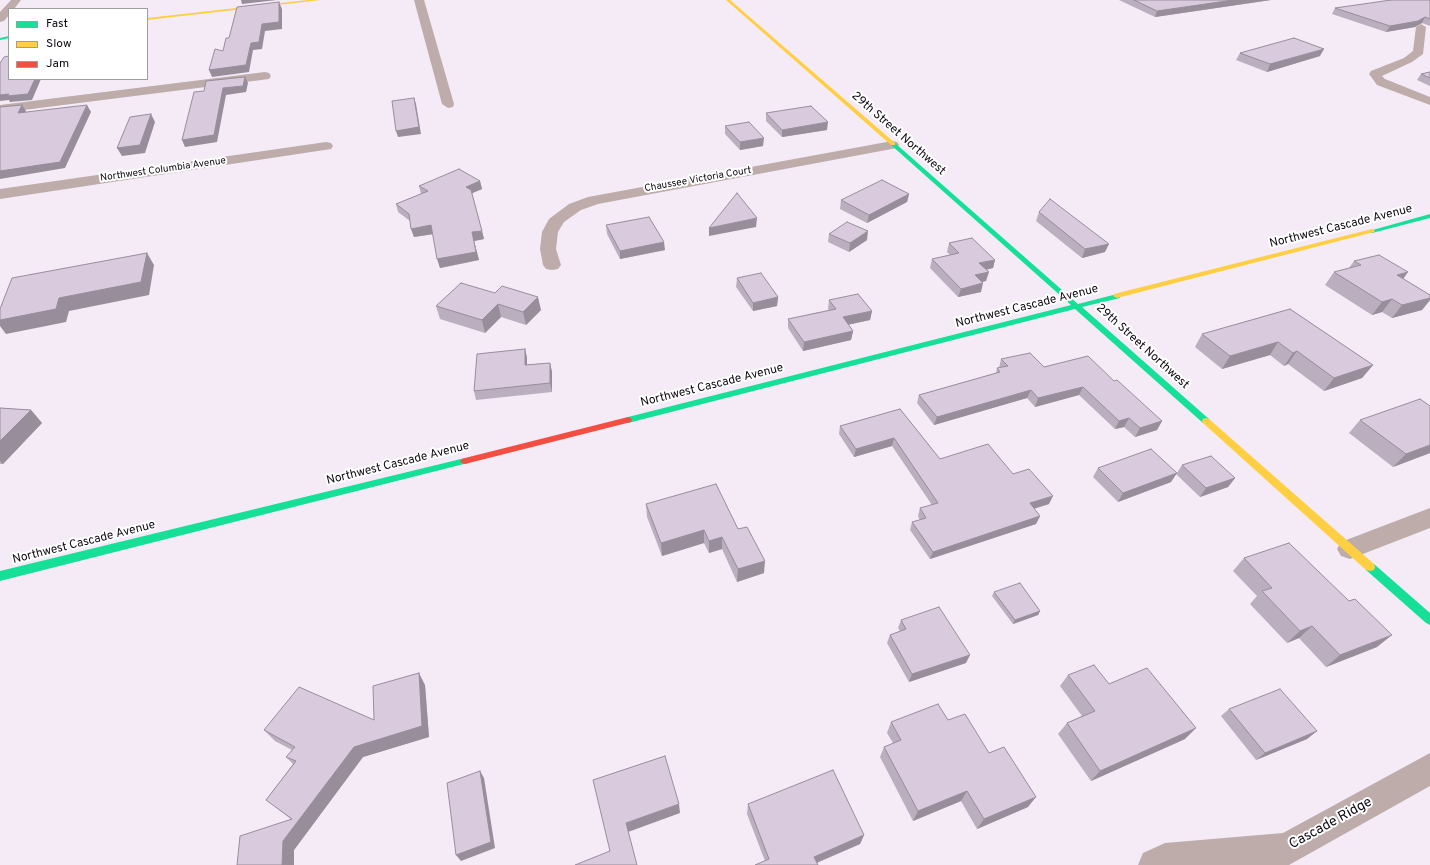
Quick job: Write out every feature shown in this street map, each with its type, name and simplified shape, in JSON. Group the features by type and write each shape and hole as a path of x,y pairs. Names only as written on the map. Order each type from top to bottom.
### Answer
{"street":[{"path":"9,8 16,0"},
{"path":"148,19 319,0"},
{"path":"419,0 448,104"},
{"name":"29th Street Northwest","path":"728,0 1077,306 1430,620"},
{"path":"0,19 8,10"},
{"path":"1421,28 1419,52 1408,60 1379,70 1375,74 1381,82 1430,101"},
{"path":"0,109 265,76"},
{"name":"Chaussee Victoria Court","path":"552,265 548,249 550,232 557,219 575,207 594,200 892,145"},
{"name":"Northwest Columbia Avenue","path":"0,194 326,146"},
{"name":"Northwest Cascade Avenue","path":"0,576 1430,216"},
{"path":"1350,549 1430,518"},
{"name":"Cascade Ridge","path":"1154,865 1165,860 1287,849 1430,770"}],"building":[{"path":"1134,0 1233,0 1157,11"},
{"path":"1391,0 1430,0 1430,19 1425,17 1418,21 1390,26 1335,8"},
{"path":"279,2 279,22 262,24 259,42 251,43 246,65 209,70 215,49 223,51 226,38 229,38 237,7"},
{"path":"1294,38 1324,49 1270,64 1240,53"},
{"path":"8,56 8,80 35,80 28,94 7,96 9,94 0,95 0,63 4,57"},
{"path":"1430,72 1430,78 1421,74"},
{"path":"245,77 243,86 223,88 214,135 182,140 194,92 204,91 206,81"},
{"path":"414,98 419,127 396,131 392,101"},
{"path":"22,105 18,113 87,105 60,162 0,171 0,107"},
{"path":"811,106 828,122 782,130 766,113"},
{"path":"151,114 140,145 117,148 130,117"},
{"path":"749,122 764,138 740,142 725,126"},
{"path":"459,169 480,181 466,187 471,190 482,231 472,232 476,252 437,259 431,225 411,229 409,214 396,204 428,191 419,186"},
{"path":"882,180 909,194 869,215 841,200"},
{"path":"737,193 757,218 709,228"},
{"path":"1050,199 1109,244 1085,249 1039,212"},
{"path":"649,217 664,242 620,251 606,225"},
{"path":"847,222 868,231 850,243 829,234"},
{"path":"972,238 995,260 979,263 989,272 975,275 983,283 961,289 932,259 959,253 949,243"},
{"path":"147,253 141,282 59,298 56,309 0,320 0,309 12,278"},
{"path":"1379,255 1408,272 1397,275 1430,295 1430,298 1402,305 1392,299 1382,302 1334,272 1361,265 1354,261"},
{"path":"761,273 778,297 753,303 737,278"},
{"path":"461,283 495,293 502,286 538,297 523,312 498,304 482,320 436,306"},
{"path":"858,294 872,311 843,317 853,331 804,342 788,319 836,309 829,300"},
{"path":"1290,309 1373,365 1334,378 1297,351 1293,353 1278,342 1230,356 1202,334"},
{"path":"525,349 525,365 550,363 550,383 474,391 477,354"},
{"path":"1030,353 1044,367 1088,356 1114,381 1117,380 1162,421 1140,428 1129,418 1119,421 1083,387 1038,398 1031,390 937,417 919,395 1000,372 997,368 1008,366 1001,359"},
{"path":"1420,399 1430,406 1430,445 1406,454 1360,420"},
{"path":"0,408 31,410 0,441"},
{"path":"900,409 940,459 988,444 1013,474 1029,469 1053,496 1030,503 1040,516 933,552 912,522 926,518 920,508 938,503 894,438 856,449 840,426"},
{"path":"1151,449 1177,473 1123,493 1098,468"},
{"path":"1211,456 1235,478 1206,488 1182,465"},
{"path":"716,484 738,529 747,527 765,561 738,569 722,537 709,541 704,530 661,543 646,504"},
{"path":"1289,543 1349,601 1355,599 1392,635 1340,655 1312,626 1300,631 1262,591 1272,588 1244,558"},
{"path":"1020,583 1040,611 1015,620 994,592"},
{"path":"939,607 970,655 912,674 890,635 906,629 901,620"},
{"path":"1094,665 1109,684 1147,668 1196,728 1100,771 1067,723 1095,711 1068,675"},
{"path":"419,673 422,726 354,747 283,841 282,865 237,865 240,836 292,819 266,800 296,761 286,757 295,747 264,730 299,687 374,720 373,686"},
{"path":"1280,689 1317,731 1265,753 1229,709"},
{"path":"938,704 948,720 965,714 989,753 1004,747 1036,797 984,819 967,791 918,811 884,747 901,740 891,722"},
{"path":"665,756 679,804 626,823 637,865 575,865 610,851 593,780"},
{"path":"833,770 864,835 814,857 818,865 755,865 769,859 748,804"},
{"path":"480,771 491,842 456,855 447,783"}],"traffic: fast":[{"path":"0,39 8,37"},
{"path":"893,144 1206,421"},
{"path":"1372,231 1430,216"},
{"path":"628,420 1117,296"},
{"path":"0,576 465,461"},
{"path":"1370,567 1430,620"}],"traffic: slow":[{"path":"148,19 319,0"},
{"path":"728,0 893,144"},
{"path":"1117,296 1372,231"},
{"path":"1206,421 1370,567"}],"traffic: jam":[{"path":"465,461 628,420"}]}
